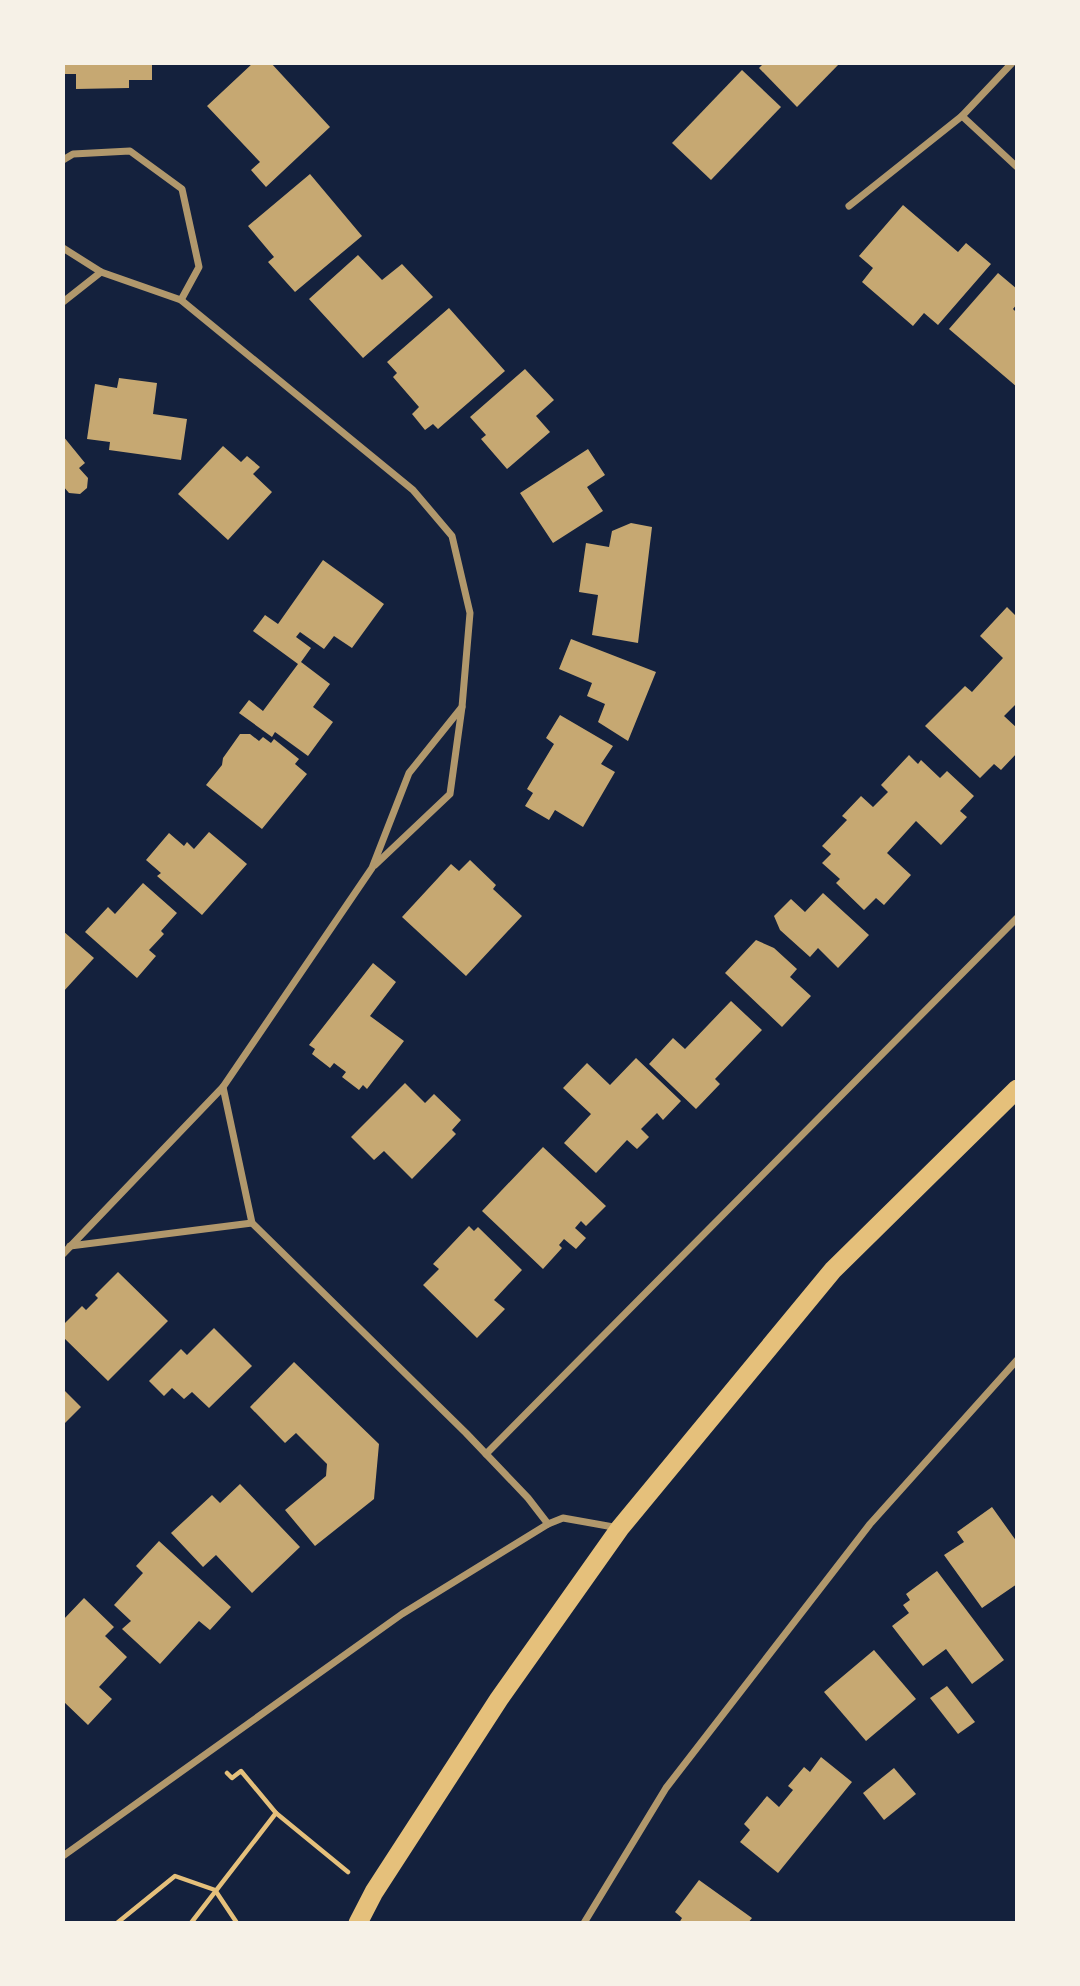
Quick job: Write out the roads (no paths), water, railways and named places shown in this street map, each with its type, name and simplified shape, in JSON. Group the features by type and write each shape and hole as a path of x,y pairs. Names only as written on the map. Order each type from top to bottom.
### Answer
{"highway":[{"path":"358,1923 374,1892 499,1699 620,1528 833,1270 1017,1089"}],"street":[{"path":"849,206 962,116 1012,63"},
{"path":"962,116 1017,167"},
{"path":"63,160 73,153 130,151 183,189 199,267 181,300"},
{"path":"63,248 101,272 181,300 413,490 452,536 470,614 462,707 450,794 372,868 223,1087 63,1254"},
{"path":"63,302 101,272"},
{"path":"372,868 409,773 462,707"},
{"path":"486,1454 1017,918"},
{"path":"223,1087 252,1223 486,1454 528,1498 548,1524"},
{"path":"70,1246 252,1223"},
{"path":"584,1923 675,1777 870,1524 1017,1360"},
{"path":"63,1856 401,1614 548,1524 562,1518 620,1528"}]}
